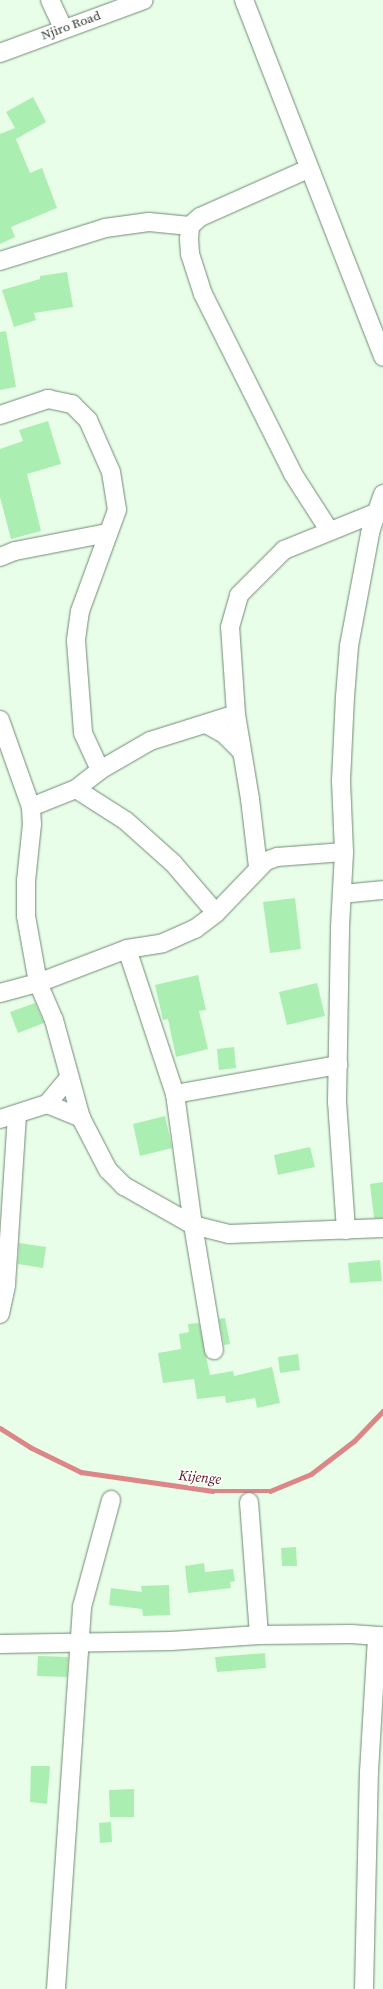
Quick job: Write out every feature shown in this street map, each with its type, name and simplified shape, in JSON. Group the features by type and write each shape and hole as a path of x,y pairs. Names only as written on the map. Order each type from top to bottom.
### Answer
{"street":[{"path":"50,0 63,28"},
{"name":"Njiro Road","path":"0,53 63,28 144,0"},
{"path":"244,0 308,169 383,357"},
{"path":"0,261 105,228 149,222 190,226 200,217 308,169"},
{"path":"190,226 190,254 203,294 292,474 329,530"},
{"path":"0,415 48,399 72,404 88,420 111,472 118,500 114,520 80,610 76,641 83,733 100,770"},
{"path":"346,1230 337,1102 344,852 341,781 349,646 375,513 383,494"},
{"path":"258,867 236,714 230,627 239,595 284,550 329,530 375,513"},
{"path":"0,557 15,551 108,534"},
{"path":"31,807 76,789 100,770 150,741 236,714"},
{"path":"0,720 31,807 32,824 26,881 26,916 38,983 54,1020 81,1118 108,1170 124,1186 193,1225 229,1234 383,1228"},
{"path":"206,724 224,734 242,752"},
{"path":"76,789 126,821 172,863 216,913"},
{"path":"0,993 38,983 127,949 163,943 195,929 216,913 258,867 277,857 344,852"},
{"path":"342,894 383,890"},
{"path":"127,949 175,1094 193,1225 214,1350"},
{"path":"175,1094 338,1065"},
{"path":"0,1314 6,1285 8,1116 47,1104 69,1078"},
{"path":"47,1104 81,1118"},
{"path":"56,1989 81,1642 82,1607 111,1500"},
{"path":"249,1502 259,1635"},
{"path":"0,1644 171,1641 259,1635 351,1634 380,1636 369,1772 364,1989"}],"building":[{"path":"33,97 46,122 16,139 30,173 42,168 57,208 11,227 15,237 0,244 0,134 15,128 6,112"},
{"path":"67,272 73,307 34,313 36,320 14,327 2,290 40,279 40,276"},
{"path":"6,331 16,387 0,390 0,332"},
{"path":"48,421 61,464 27,474 41,531 11,539 0,497 0,449 23,441 19,430"},
{"path":"295,898 301,949 270,953 263,902"},
{"path":"198,975 206,1010 199,1011 208,1049 176,1057 168,1019 163,1020 155,985"},
{"path":"317,983 325,1016 287,1025 279,992"},
{"path":"35,1003 44,1023 18,1033 10,1012"},
{"path":"234,1047 236,1068 219,1070 217,1049"},
{"path":"165,1116 172,1148 140,1156 133,1124"},
{"path":"310,1147 315,1167 278,1175 274,1155"},
{"path":"383,1182 383,1218 374,1218 370,1184"},
{"path":"19,1243 46,1247 43,1268 18,1264"},
{"path":"380,1260 382,1281 350,1283 348,1263"},
{"path":"225,1318 230,1344 224,1345 219,1319"},
{"path":"199,1323 210,1375 233,1371 234,1376 272,1367 280,1403 257,1408 255,1398 226,1403 225,1396 197,1399 194,1379 163,1383 158,1353 181,1349 179,1334 189,1332 188,1324"},
{"path":"298,1354 300,1370 280,1373 278,1357"},
{"path":"296,1547 297,1566 282,1566 281,1548"},
{"path":"204,1563 205,1572 233,1569 235,1581 230,1582 231,1588 188,1593 185,1566"},
{"path":"169,1585 170,1615 143,1616 142,1609 109,1605 111,1588 142,1592 141,1586"},
{"path":"265,1653 266,1668 217,1672 215,1657"},
{"path":"38,1656 68,1657 67,1677 37,1676"},
{"path":"31,1766 50,1766 47,1804 30,1802"},
{"path":"134,1789 134,1817 110,1817 109,1790"},
{"path":"111,1822 112,1842 100,1843 99,1823"}],"waterway":[{"name":"Kijenge","path":"0,1428 30,1447 81,1472 213,1491 270,1491 311,1474 354,1441 383,1411"}]}
